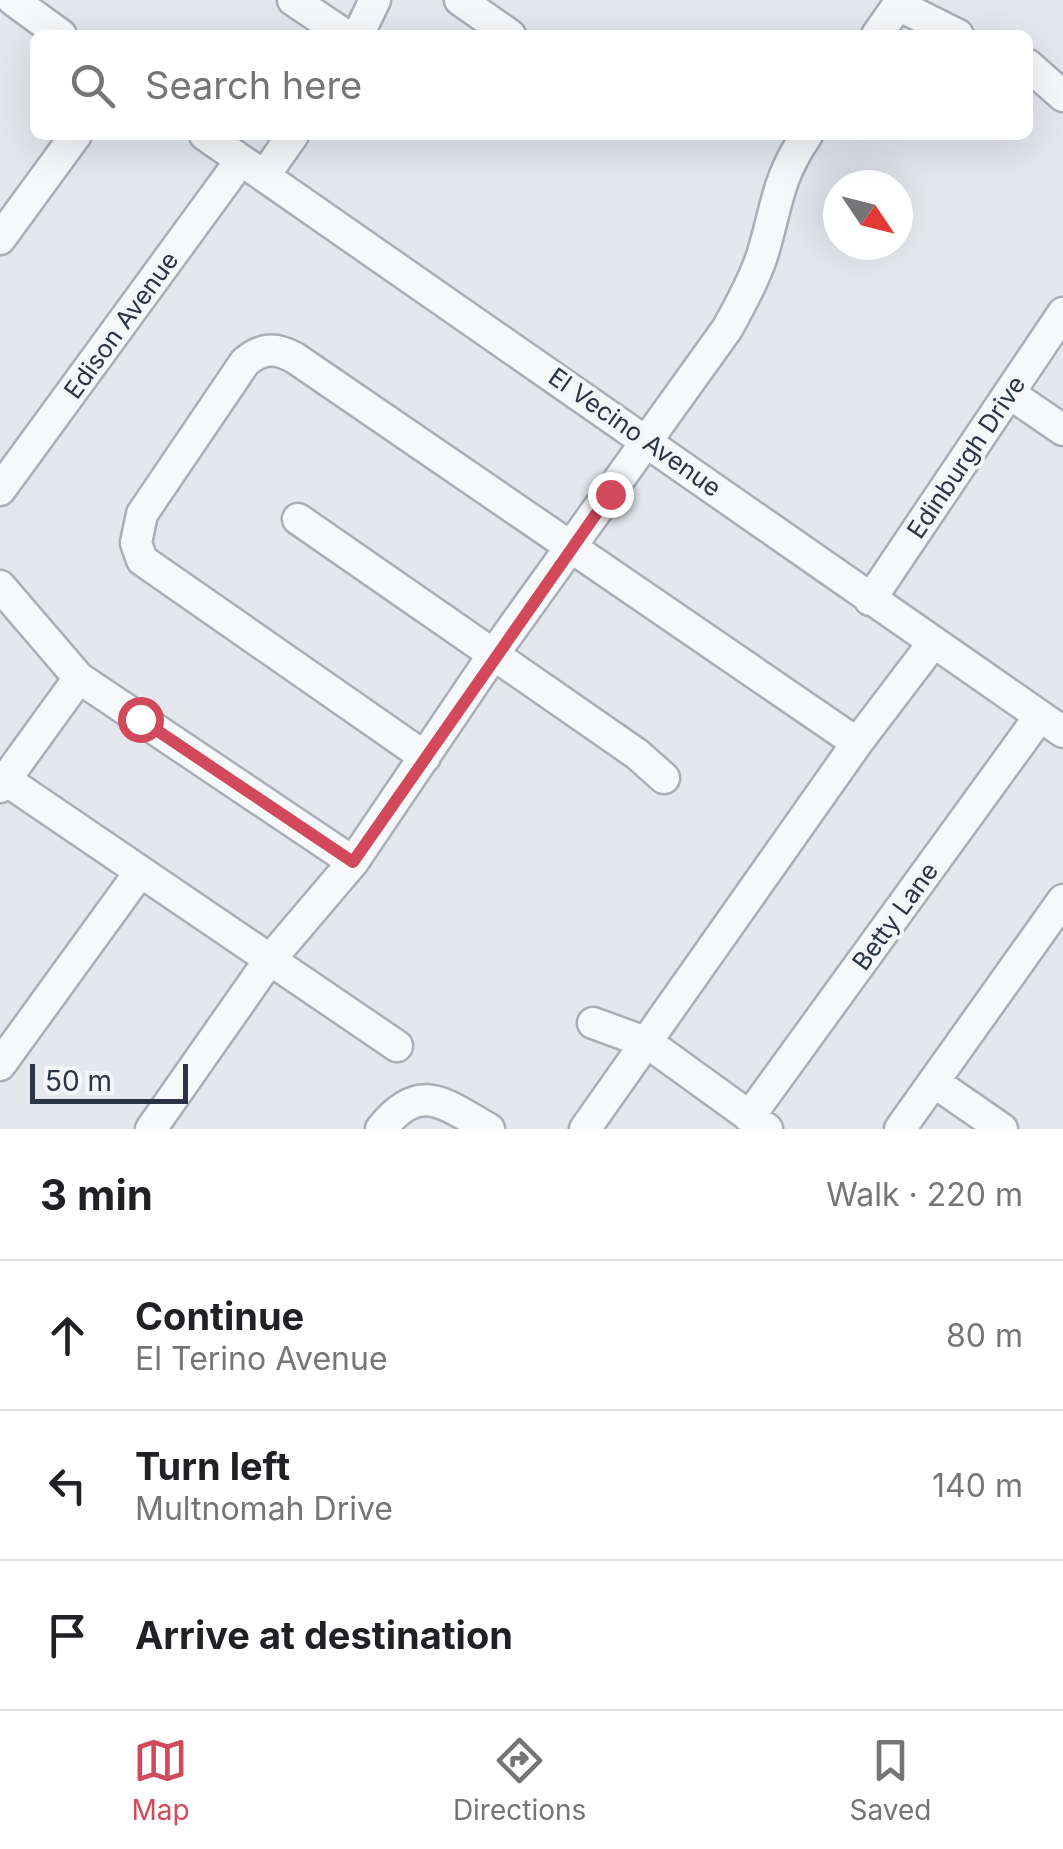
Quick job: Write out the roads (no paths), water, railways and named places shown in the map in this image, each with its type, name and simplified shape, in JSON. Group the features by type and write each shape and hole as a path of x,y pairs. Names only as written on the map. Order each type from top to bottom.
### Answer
{"street":[{"path":"13,0 54,30"},
{"path":"293,0 338,30"},
{"path":"360,30 375,0"},
{"path":"460,0 503,30"},
{"path":"880,30 898,5 948,30"},
{"path":"1033,69 1062,92"},
{"path":"0,239 72,140"},
{"name":"El Vecino Avenue","path":"212,140 1052,724"},
{"name":"Edison Avenue","path":"0,490 253,168 287,140"},
{"path":"151,1129 268,962 353,862 748,292 762,254 774,199 804,140"},
{"name":"Edinburgh Drive","path":"870,600 1063,313"},
{"path":"425,757 142,560 136,543 142,514 235,377 258,351 280,350 858,743"},
{"path":"1009,394 1063,430"},
{"path":"298,519 636,754 664,778"},
{"path":"0,586 79,678 353,862"},
{"path":"585,1129 858,743 933,644"},
{"path":"79,678 2,781 396,1046"},
{"name":"Betty Lane","path":"758,1123 1052,724"},
{"path":"0,1064 140,872"},
{"path":"900,1129 1063,900"},
{"path":"592,1023 648,1043 758,1123"},
{"path":"934,1082 1002,1129"},
{"path":"380,1129 400,1105 418,1099 450,1107 490,1129"}]}
